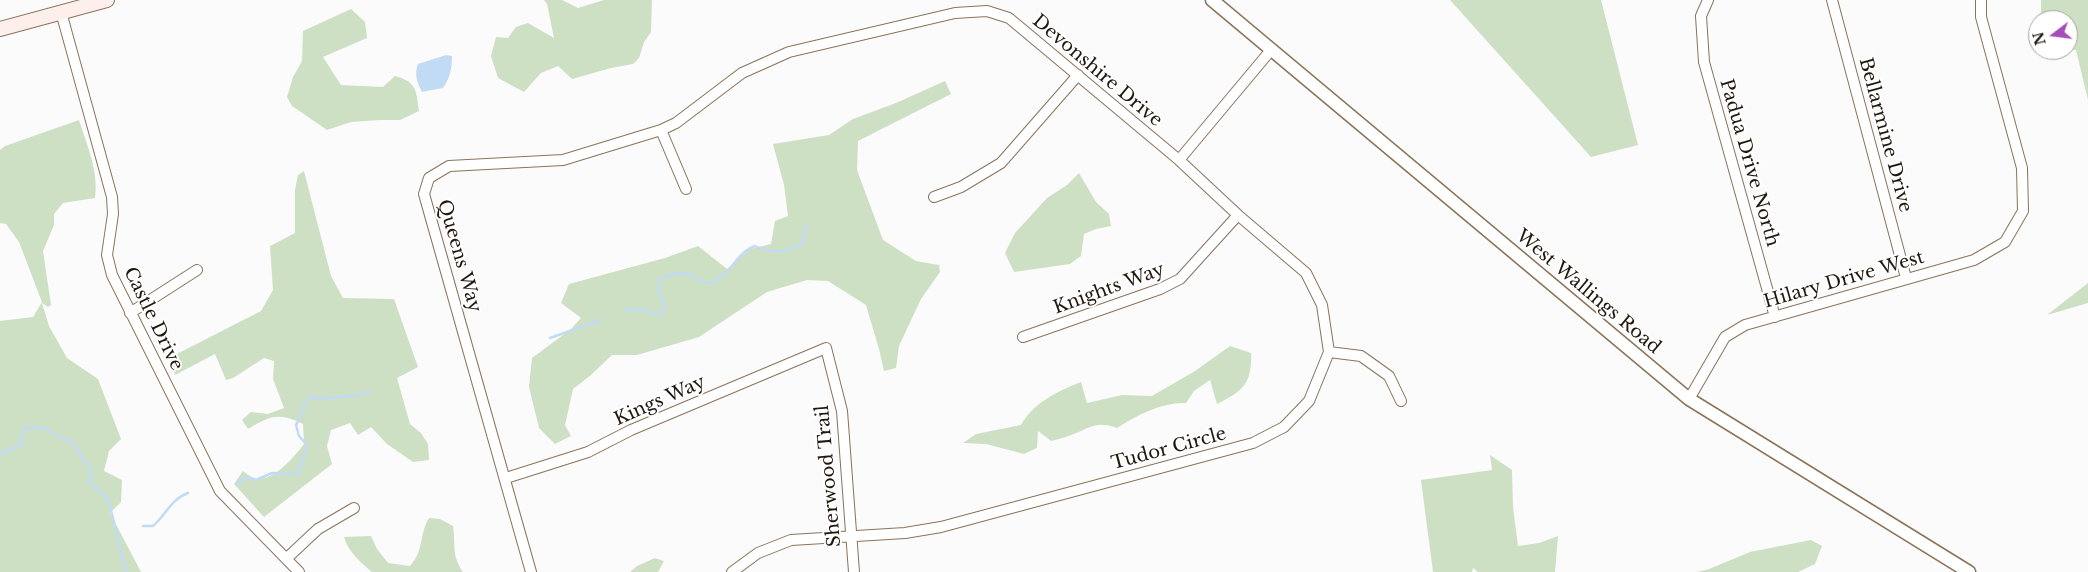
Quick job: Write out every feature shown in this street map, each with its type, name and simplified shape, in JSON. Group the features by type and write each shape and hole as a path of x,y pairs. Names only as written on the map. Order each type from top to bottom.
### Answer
{"main road":[{"path":"0,29 107,0"}],"street":[{"name":"West Wallings Road","path":"1212,0 1689,399 1969,572"},
{"name":"Padua Drive North","path":"1708,0 1701,16 1704,62 1775,317"},
{"name":"Bellarmine Drive","path":"1832,0 1906,278"},
{"name":"Hilary Drive West","path":"1689,399 1725,337 1744,325 1974,260 2005,242 2023,211 2022,168 1981,17 1981,0"},
{"name":"Devonshire Drive","path":"760,65 789,52 830,41 955,13 987,11 1008,18 1179,160"},
{"name":"Castle Drive","path":"61,12 112,197 113,214 107,255 112,275 220,491 299,572"},
{"path":"1179,160 1271,50"},
{"name":"Queens Way","path":"531,572 506,478 424,194 429,178 448,166 563,160 661,130 676,123 742,73 760,65"},
{"path":"934,197 962,187 1001,163 1078,75"},
{"path":"661,130 686,189"},
{"name":"Tudor Circle","path":"732,572 758,553 791,540 905,533 941,527 1253,443 1284,427 1309,401 1328,352 1322,305 1306,273 1238,215 1179,160"},
{"name":"Knights Way","path":"1023,337 1160,289 1180,279 1238,215"},
{"path":"130,313 197,270"},
{"name":"Kings Way","path":"506,478 588,452 631,430 826,348"},
{"name":"Sherwood Trail","path":"826,348 842,412 854,572"},
{"path":"1328,352 1361,356 1389,376 1401,401"},
{"path":"287,558 318,529 354,508"}],"green space":[{"path":"544,0 562,0 578,8 604,0 652,0 651,32 644,42 639,58 633,64 572,79 558,66 541,73 524,92 498,78 491,56 496,37 508,38 516,27 528,23 554,38 547,4"},
{"path":"1450,0 1601,0 1638,145 1591,157"},
{"path":"2041,0 2088,0 2088,100 2078,58 2078,10 2041,10"},
{"path":"351,9 365,22 367,38 323,57 341,85 383,87 395,76 402,78 408,81 414,88 419,111 400,120 351,122 327,130 292,106 287,97 293,77 302,61 303,31"},
{"path":"945,81 951,94 858,141 857,170 883,240 916,261 939,265 940,272 921,299 899,346 896,368 884,371 866,305 828,281 807,280 767,292 699,337 637,355 612,355 573,389 565,425 571,436 555,444 539,428 529,387 532,358 571,329 581,318 561,303 569,284 665,258 698,246 727,269 750,249 771,244 775,221 788,216 784,185 773,144 829,135 853,119 896,103"},
{"path":"79,120 94,168 95,198 63,203 54,214 54,225 43,251 51,305 48,307 42,303 49,326 67,358 98,379 121,439 109,451 104,471 122,480 121,502 110,513 141,572 0,572 0,321 33,317 42,302 19,242 6,224 0,223 0,150 5,146"},
{"path":"304,171 331,276 343,298 394,299 418,367 397,378 410,424 421,433 428,444 429,460 413,462 387,444 371,427 358,435 350,423 331,430 327,446 332,464 264,517 234,484 243,471 257,479 271,476 284,467 304,444 303,424 295,420 275,417 262,421 248,429 242,420 251,412 268,414 284,408 273,379 274,361 264,358 233,378 226,380 215,354 175,375 169,358 261,311 273,290 270,246 295,233 295,190 298,175"},
{"path":"1079,173 1096,202 1109,214 1111,226 1084,234 1081,256 1070,264 1014,272 1005,253 1015,233 1047,198 1067,185"},
{"path":"2088,283 2088,303 2047,315"},
{"path":"1230,346 1251,353 1250,372 1248,379 1239,390 1217,404 1210,380 1194,391 1186,403 1177,403 1150,410 1117,428 1098,425 1051,441 1038,431 1037,448 1024,454 986,444 963,443 976,434 1021,425 1039,404 1064,389 1081,382 1087,403 1122,395 1152,396 1195,371"},
{"path":"1490,455 1512,470 1513,507 1518,546 1539,543 1558,536 1555,572 1478,572 1473,568 1472,572 1433,572 1421,480 1492,470"},
{"path":"429,518 440,519 453,526 455,555 463,572 372,572 351,551 344,537 371,536 377,549 388,563 410,566 418,554 423,531"},
{"path":"1811,540 1822,546 1815,564 1798,572 1697,572 1750,552"},
{"path":"655,558 664,561 658,572 630,572 637,566"}],"water":[{"path":"446,55 452,56 452,65 449,77 443,88 422,92 416,71 418,64"}],"waterway":[{"path":"624,310 645,310 661,315 665,305 659,293 659,280 671,275 684,273 705,283 717,281 748,249 755,246 761,249 780,251 792,249 803,243 806,224"},
{"path":"550,338 601,320"},
{"path":"237,484 246,477 256,480 272,473 297,474 307,445 299,436 296,425 306,402 312,395 316,399 359,395 371,391"},
{"path":"0,454 21,445 21,437 25,428 41,427 73,442 91,471 89,483 103,494 109,502 126,572"},
{"path":"143,526 153,526 177,499 188,493"}]}
